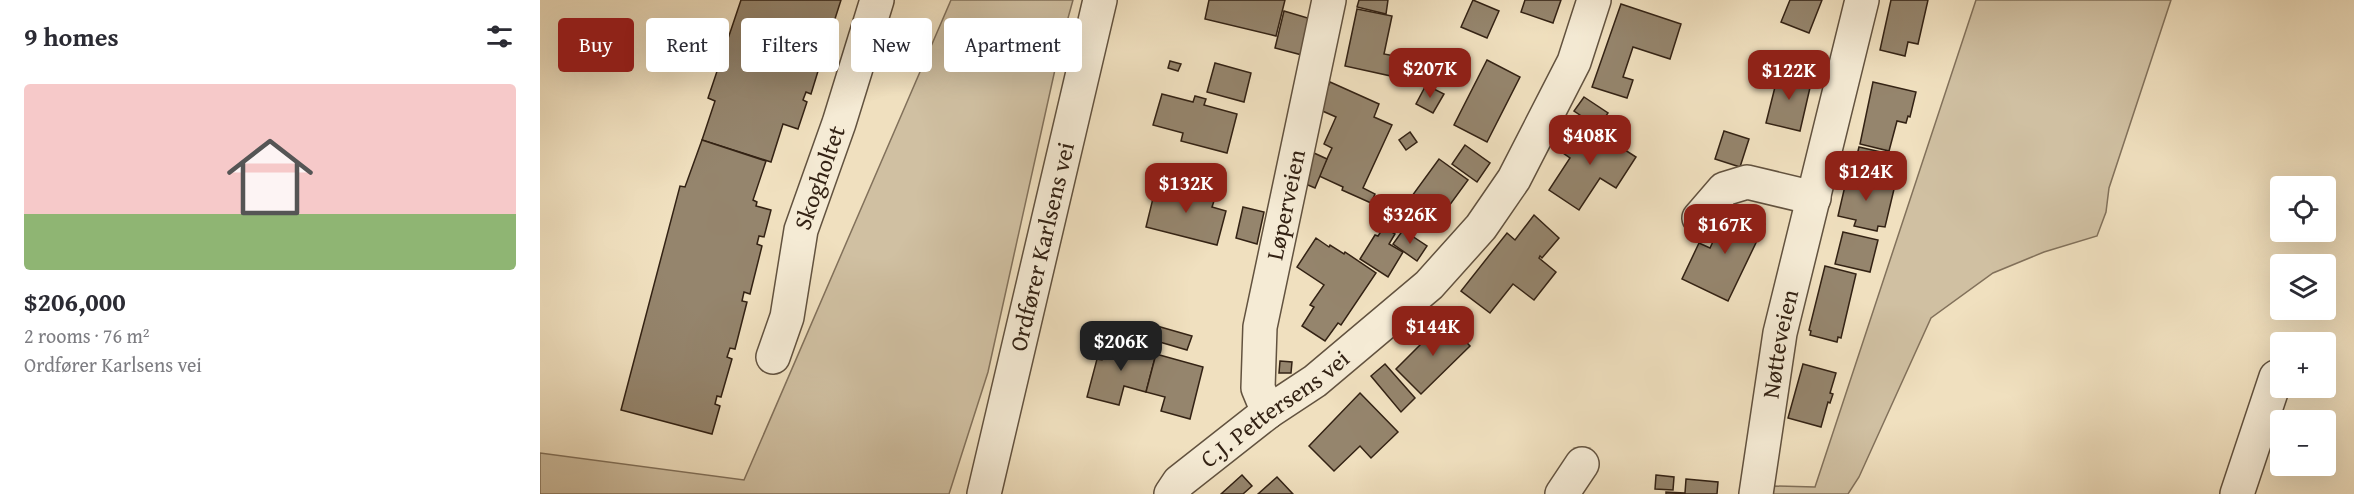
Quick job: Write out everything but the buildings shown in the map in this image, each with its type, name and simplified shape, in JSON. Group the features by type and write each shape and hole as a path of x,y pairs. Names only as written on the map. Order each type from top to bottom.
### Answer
{"street":[{"name":"Skogholtet","path":"773,357 786,317 801,230 839,123 876,0"},
{"name":"Ordfører Karlsens vei","path":"984,494 1100,0"},
{"name":"Løperveien","path":"1268,412 1258,388 1260,327 1329,0"},
{"name":"C.J. Pettersens vei","path":"1171,494 1179,482 1268,412 1315,381 1429,285 1481,227 1514,179 1574,62 1594,0"},
{"name":"Nøtteveien","path":"1756,494 1780,333 1862,0"},
{"path":"1699,218 1724,189 1747,182 1814,198"},
{"path":"2237,494 2270,394"},
{"path":"1562,494 1582,464"}],"shaded area":[{"path":"951,0 1073,0 1068,18 944,18 944,72 1054,72 988,372 949,494 540,494 540,453 744,480 920,72 932,72 932,44"},
{"path":"1976,0 2171,0 2109,188 2106,212 2097,236 2044,252 1993,273 1931,318 1859,477 1848,494 1771,494 1773,486 1815,487"}]}
